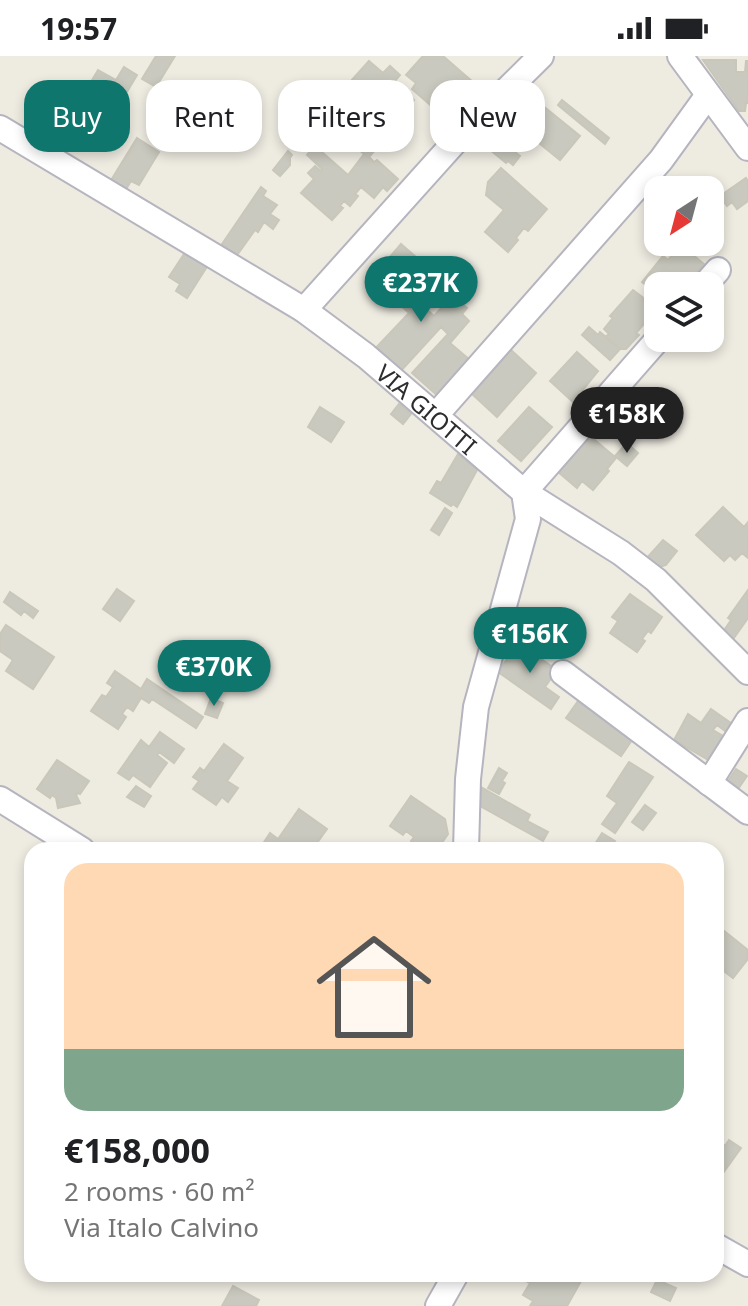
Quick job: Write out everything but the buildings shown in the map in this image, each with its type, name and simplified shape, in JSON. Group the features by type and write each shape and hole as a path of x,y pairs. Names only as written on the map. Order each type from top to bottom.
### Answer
{"street":[{"path":"304,310 463,133 541,56"},
{"path":"680,56 748,148"},
{"path":"436,415 661,160 708,95"},
{"name":"VIA GIOTTI","path":"0,128 304,310 366,356 524,492 621,553 656,580 748,672"},
{"path":"466,842 468,779 476,707 528,519 524,492 647,352"},
{"path":"563,673 748,812"},
{"path":"709,783 748,721"},
{"path":"2,798 70,842"},
{"path":"724,1250 748,1264"},
{"path":"438,1306 452,1282"}]}
